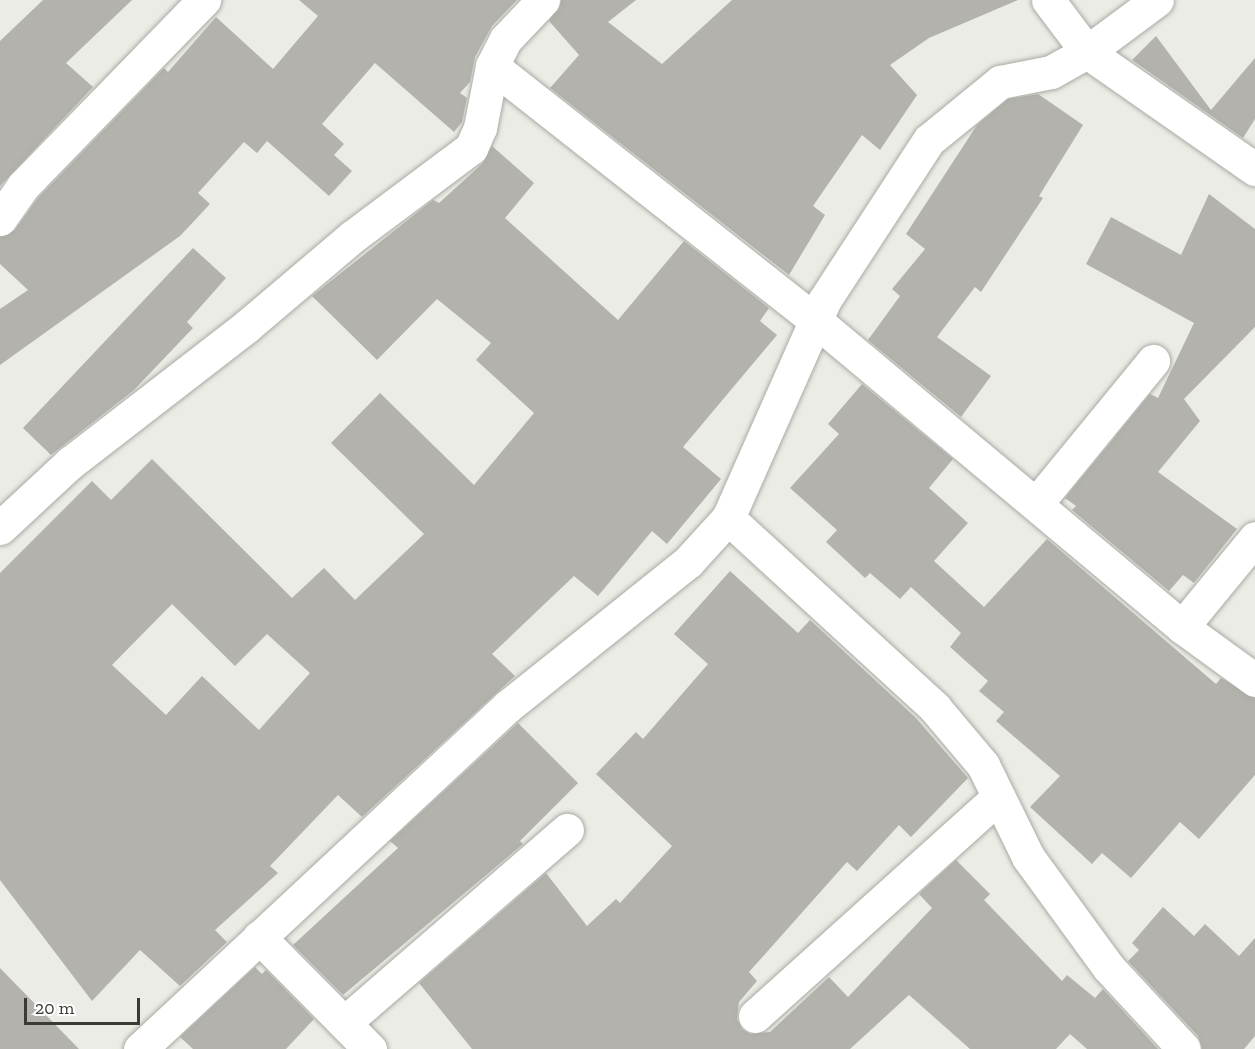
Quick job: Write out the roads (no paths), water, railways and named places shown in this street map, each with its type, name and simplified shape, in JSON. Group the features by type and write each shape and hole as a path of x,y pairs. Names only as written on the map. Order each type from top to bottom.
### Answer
{"street":[{"path":"0,219 23,186 204,0"},
{"path":"0,528 70,463 248,326 352,237 471,148 480,128 492,66 506,39 543,0"},
{"path":"1048,0 1087,52 1255,170"},
{"path":"150,1045 259,937 508,706 688,562 728,518 815,320 929,140 1000,82 1051,72 1087,52 1157,0"},
{"path":"492,66 815,320 1182,627 1255,680"},
{"path":"1036,504 1153,361"},
{"path":"728,518 935,708 983,765 1028,857 1109,968 1184,1049"},
{"path":"1182,627 1255,538"},
{"path":"755,1016 998,798"},
{"path":"344,1023 567,830"},
{"path":"259,937 370,1049"}]}
